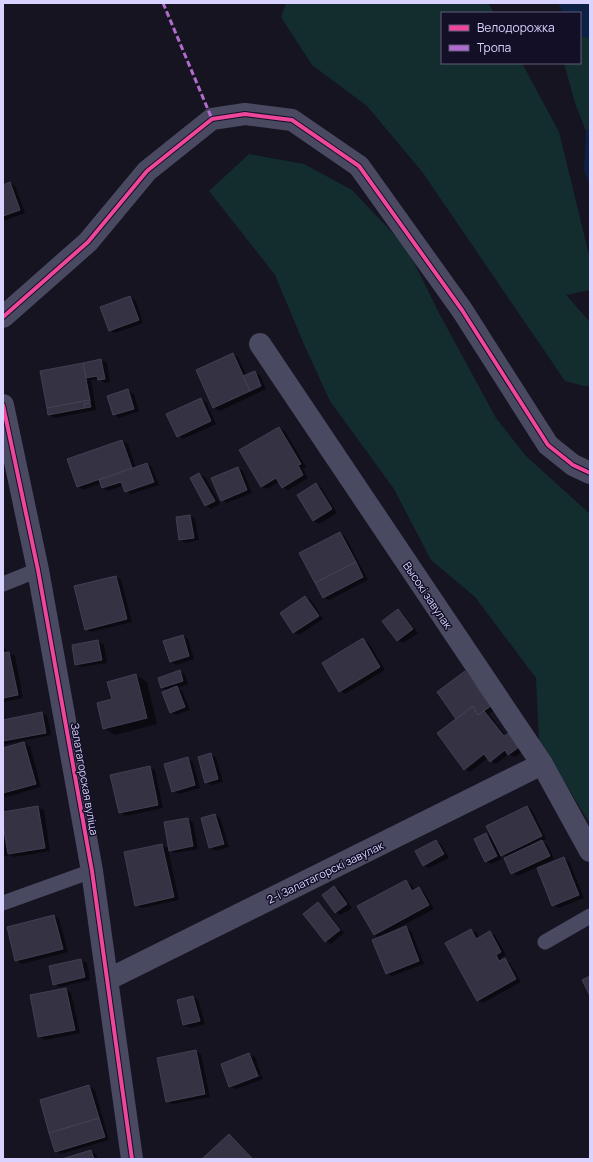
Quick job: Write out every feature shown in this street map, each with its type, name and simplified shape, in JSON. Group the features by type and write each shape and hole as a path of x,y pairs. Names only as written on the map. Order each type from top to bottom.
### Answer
{"street":[{"path":"3,317 88,242 147,170 212,118 245,114 292,120 359,166 462,310 548,445 573,465 590,473"},
{"name":"Высокі завулак","path":"260,344 542,764 590,851"},
{"name":"Залатагорская вуліца","path":"3,405 38,570 92,871 132,1159"},
{"name":"2-і Залатагорскі завулак","path":"107,980 542,764"}],"lane":[{"path":"3,584 38,570"},
{"path":"3,903 92,871"},
{"path":"545,942 590,916"}],"green space":[{"path":"286,3 488,3 493,12 441,12 441,64 523,64 559,132 590,259 590,290 566,295 590,322 590,386 565,381 423,173 367,106 312,65 281,17"},
{"path":"581,36 590,38 590,128 586,131 575,103 564,64 581,64"},
{"path":"249,154 304,164 352,190 407,248 439,313 496,418 526,456 590,514 590,824 539,740 536,678 475,597 431,560 394,489 330,401 275,275 209,191"}],"water":[{"path":"558,3 590,3 590,38 581,36 581,12 562,12"},
{"path":"590,128 590,184 584,171 586,131"}],"building":[{"path":"10,182 20,210 3,216 3,185"},
{"path":"130,296 139,320 109,331 100,307"},
{"path":"233,353 250,391 213,408 196,370"},
{"path":"101,359 105,379 98,380 97,376 86,378 83,363"},
{"path":"83,363 90,400 47,408 40,371"},
{"path":"255,371 261,386 250,391 243,376"},
{"path":"128,389 134,409 113,415 107,396"},
{"path":"201,398 211,421 177,437 166,414"},
{"path":"90,400 90,403 84,404 85,408 48,415 47,408"},
{"path":"90,403 91,407 85,408 84,404"},
{"path":"279,427 301,464 298,465 303,475 282,488 276,478 261,487 239,450"},
{"path":"122,440 132,468 77,487 67,459"},
{"path":"147,463 154,482 125,492 121,482 102,488 99,480"},
{"path":"238,467 247,490 221,501 211,478"},
{"path":"199,473 215,501 205,506 190,478"},
{"path":"316,483 332,509 313,521 297,495"},
{"path":"190,515 194,538 179,540 176,517"},
{"path":"340,532 356,562 315,583 299,553"},
{"path":"356,562 363,577 323,598 315,583"},
{"path":"116,576 127,619 85,630 74,586"},
{"path":"305,596 319,616 293,633 280,613"},
{"path":"398,609 413,629 397,641 382,621"},
{"path":"183,635 189,656 170,662 163,641"},
{"path":"363,638 380,667 339,692 322,663"},
{"path":"98,640 102,660 75,665 72,645"},
{"path":"9,652 18,695 3,698 3,653"},
{"path":"180,670 183,681 161,688 158,678"},
{"path":"465,671 491,706 478,715 473,706 456,719 437,692"},
{"path":"136,674 147,718 103,729 97,703 112,699 107,682"},
{"path":"177,686 185,707 170,713 162,692"},
{"path":"473,706 478,715 484,711 504,736 509,733 519,747 508,755 505,750 490,762 484,754 464,770 437,733"},
{"path":"42,712 46,733 3,741 3,720"},
{"path":"24,742 36,784 3,793 3,748"},
{"path":"211,753 218,779 205,783 198,757"},
{"path":"188,757 195,785 172,792 164,764"},
{"path":"150,766 158,805 119,813 110,775"},
{"path":"38,806 45,848 8,854 3,824 3,812"},
{"path":"527,806 542,836 501,856 486,826"},
{"path":"215,814 224,844 209,848 201,818"},
{"path":"188,818 193,846 169,851 164,822"},
{"path":"486,833 497,856 485,862 474,839"},
{"path":"436,840 444,854 423,866 415,851"},
{"path":"542,840 550,856 511,874 504,858"},
{"path":"162,844 174,897 135,906 124,852"},
{"path":"564,857 579,895 552,906 537,868"},
{"path":"406,880 412,891 419,887 429,905 374,935 357,906"},
{"path":"334,886 347,904 335,913 322,895"},
{"path":"318,902 340,930 325,942 303,914"},
{"path":"54,915 63,949 15,961 7,927"},
{"path":"406,926 419,961 386,974 372,940"},
{"path":"471,929 476,939 490,931 501,952 496,955 499,961 505,958 516,979 477,1001 445,943"},
{"path":"81,959 85,977 53,985 49,966"},
{"path":"590,976 590,996 582,980"},
{"path":"66,988 75,1030 38,1037 30,995"},
{"path":"193,996 200,1021 183,1025 177,1000"},
{"path":"196,1050 205,1094 166,1102 157,1058"},
{"path":"249,1053 258,1076 229,1087 221,1064"},
{"path":"89,1085 99,1118 49,1133 40,1100"},
{"path":"99,1118 105,1137 55,1152 49,1133"},
{"path":"229,1134 253,1159 202,1159"},
{"path":"91,1150 94,1159 62,1159"}],"marked path":[{"path":"163,3 212,119"}],"cycle path":[{"path":"3,317 88,242 147,171 212,119 245,114 292,120 359,166 462,310 548,445 573,465 590,473"},
{"path":"3,405 38,570 92,871 132,1159"}]}
